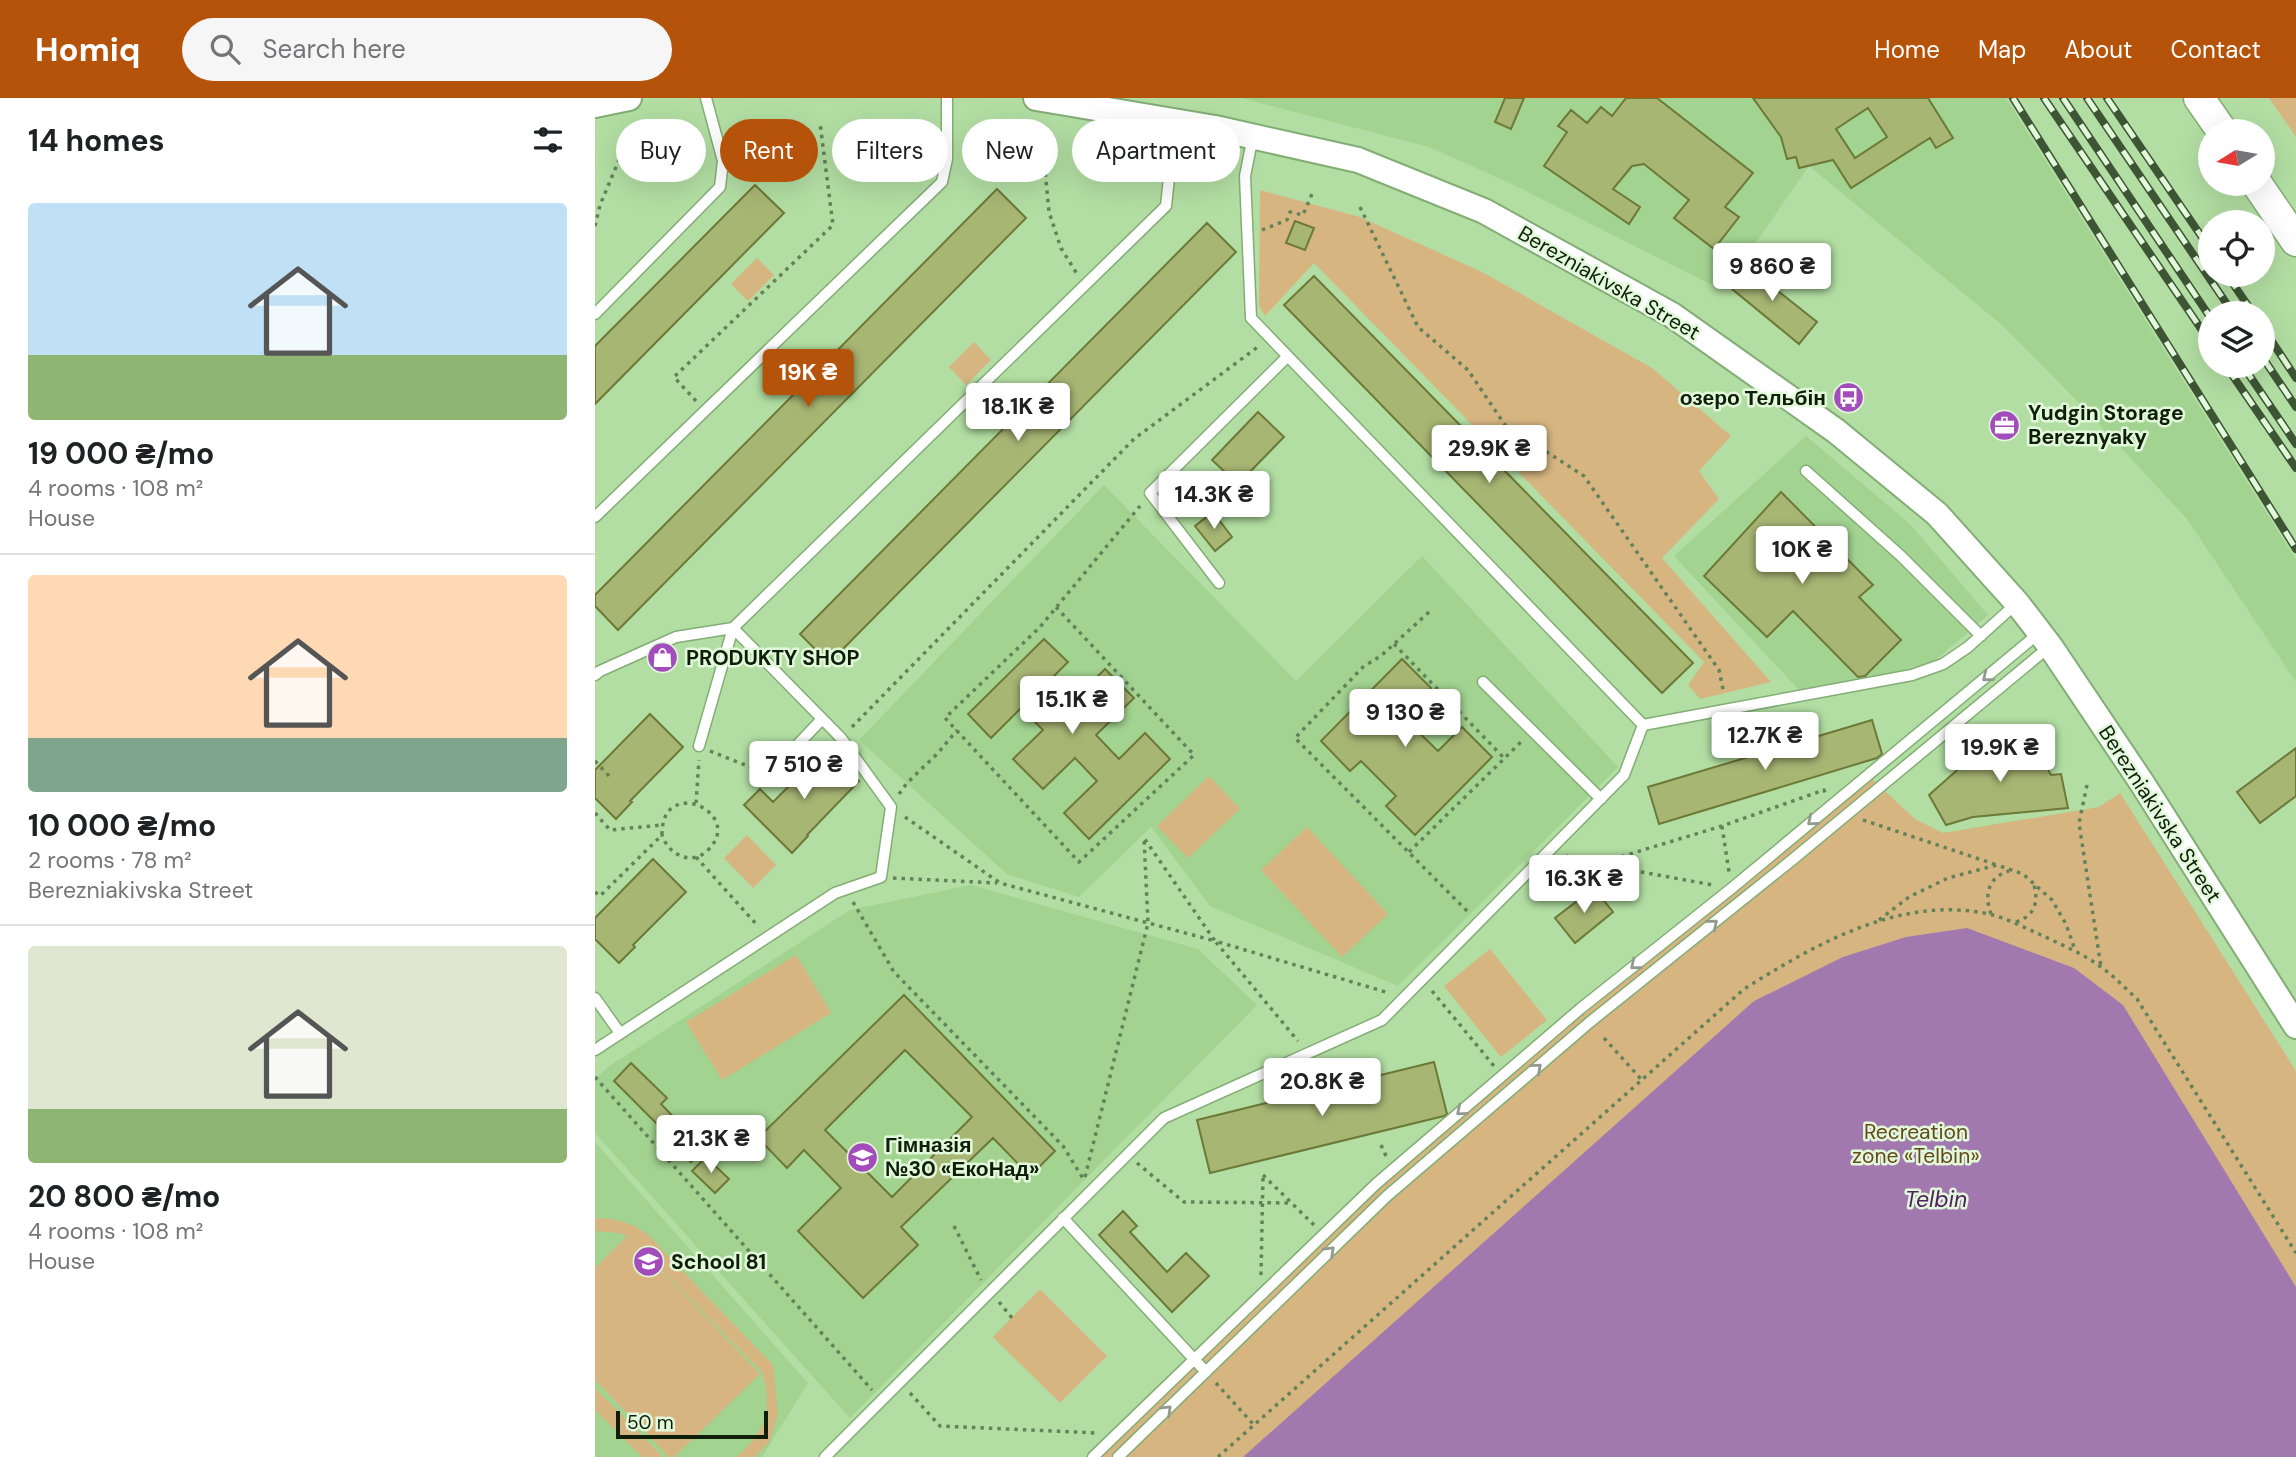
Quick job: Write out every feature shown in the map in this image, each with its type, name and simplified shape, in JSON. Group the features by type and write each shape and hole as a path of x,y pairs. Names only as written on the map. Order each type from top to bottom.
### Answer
{"main road":[{"path":"2199,98 2214,119"},
{"path":"2265,196 2296,242"}],"street":[{"path":"595,105 629,98"},
{"name":"Berezniakivska Street","path":"1036,98 1163,119"},
{"name":"Berezniakivska Street","path":"1240,134 1358,160 1484,211 1672,315 1836,431 1927,506 1973,553 2045,640 2142,783 2296,1026"}],"lane":[{"path":"595,314 720,187 723,161 706,98"},
{"path":"595,517 942,182 947,159 947,98"},
{"path":"1253,136 1245,176 1251,318 1643,725"},
{"path":"699,746 733,628 1165,206 1168,182"},
{"path":"1219,583 1150,493 1287,357"},
{"path":"1806,471 1901,556 1981,636"},
{"path":"1643,725 1912,675 1943,664 1981,636 2017,603"},
{"path":"595,675 676,637 733,628"},
{"path":"595,1050 835,893 881,877 891,807 841,737 733,628"},
{"path":"1093,1457 1376,1184 1580,1009 1833,804 2045,640"},
{"path":"1118,1457 1387,1196 1590,1022 1844,816 2045,640"},
{"path":"1483,682 1601,799"},
{"path":"769,775 822,719"},
{"path":"825,1457 1164,1118 1382,1020 1624,775 1643,725"},
{"path":"595,998 621,1033"},
{"path":"1063,1218 1206,1372"}],"path":[{"path":"705,410 674,377 832,225 820,123"},
{"path":"595,226 597,207 616,165"},
{"path":"1046,182 1049,212 1061,248 1084,285"},
{"path":"1247,236 1286,220 1290,212 1303,215 1312,194"},
{"path":"1360,207 1418,327 1468,370 1505,425 1584,476 1719,670 1727,709"},
{"path":"841,737 1134,439 1269,338"},
{"path":"1056,607 1194,755 1079,862 945,718 1039,628 1056,607 1150,493"},
{"path":"1429,612 1382,656 1363,667 1295,737 1478,923"},
{"path":"1394,644 1504,758"},
{"path":"1427,729 1453,705"},
{"path":"957,730 907,783 891,807 1000,883"},
{"path":"1409,852 1532,730"},
{"path":"696,803 699,746 769,775"},
{"path":"595,761 609,776"},
{"path":"2087,785 2079,823 2101,967"},
{"path":"1597,864 1823,790 1833,804"},
{"path":"687,802 696,803 711,813 717,830 711,847 704,853 696,857 678,856 664,843 662,825 670,809 687,802"},
{"path":"595,813 610,830 662,825"},
{"path":"1844,816 1871,821 2023,874 2052,901 2066,924 2075,950"},
{"path":"1549,851 1597,864 1732,888 1722,825"},
{"path":"595,892 600,896 662,835"},
{"path":"845,890 894,972 1063,1146 1084,1181 1148,923 1143,838 1215,942 1308,1053"},
{"path":"696,857 768,937"},
{"path":"1876,922 1909,897 1948,878 1997,865"},
{"path":"1991,915 1987,894 1990,885 1995,877 2011,871"},
{"path":"881,877 1000,883 1405,997"},
{"path":"2014,923 2028,917 2034,909 2037,901 2034,882"},
{"path":"1218,1457 1744,989 1796,956 1835,937 1903,914 1960,910 1991,915 2075,950 2101,967 2137,999 2296,1253"},
{"path":"1422,980 1502,1076"},
{"path":"1604,1038 1641,1079"},
{"path":"595,1077 882,1401"},
{"path":"1127,1155 1184,1202 1292,1203"},
{"path":"1261,1295 1263,1175 1323,1235"},
{"path":"954,1226 982,1283 1012,1318"},
{"path":"901,1383 940,1426 1117,1434"},
{"path":"1216,1383 1254,1425"}],"shaded area":[{"path":"1241,98 2006,98 2296,560 2296,682 2187,519 2086,410 2002,325 1809,166 1731,278 1721,272 1712,285 1510,183 1429,147"},
{"path":"1806,436 1909,523 1988,615 1933,662 1876,677 1799,690 1674,556"},
{"path":"1104,485 1296,681 1422,556 1618,767 1398,986 1210,906 1151,827 1079,897 1007,874 859,740"},
{"name":"Гімназія №30 «ЕкоНад»","path":"971,885 1198,949 1257,1005 850,1418 595,1133 595,1079 608,1067 850,910"},
{"name":"School 81","path":"595,1142 808,1383 762,1457 595,1457"}],"green space":[{"path":"2269,98 2296,98 2296,137"},
{"path":"1260,190 1360,217 1482,272 1652,368 1731,436 1699,471 1719,499 1662,558 1771,682 1700,699 1688,685 1704,662 1314,263 1265,316 1259,306"},
{"path":"757,258 774,275 748,301 731,284"},
{"path":"974,342 991,360 966,385 949,367"},
{"path":"1209,776 1240,809 1188,858 1157,826"},
{"name":"Telbin","path":"1872,779 1915,819 1943,833 2099,807 2120,793 2296,1071 2296,1457 1088,1457 1387,1175 1821,815"},
{"path":"1307,827 1388,914 1342,957 1261,870"},
{"path":"747,835 776,865 753,888 724,858"},
{"path":"1490,949 1547,1020 1501,1057 1444,986"},
{"path":"796,955 831,1013 722,1080 686,1022"},
{"name":"School 81","path":"595,1218 623,1222 648,1235 773,1365 778,1414 770,1441 755,1457 736,1457 754,1439 764,1419 767,1398 762,1372 628,1236 760,1374 674,1457 669,1457 595,1380 595,1268 627,1236 595,1231"},
{"path":"1040,1289 1107,1356 1060,1403 993,1337"},
{"path":"595,1388 663,1457 642,1457 595,1410"}],"water":[{"name":"Telbin","path":"1967,928 2074,968 2123,1005 2296,1287 2296,1457 1243,1457 1754,1001 1843,957 1906,937"}],"building":[{"path":"1505,98 1524,98 1511,129 1495,122"},
{"path":"1626,98 1657,98 1753,173 1725,207 1739,217 1714,249 1674,218 1689,200 1644,164 1632,166 1613,189 1640,207 1629,224 1544,166 1567,132 1558,126 1571,110 1587,123 1601,107 1612,116"},
{"path":"1753,98 1928,98 1953,138 1936,148 1930,138 1851,188 1833,160 1799,168 1796,157 1787,159 1781,137","holes":["1868,108 1887,137 1855,158 1836,129"]},
{"path":"755,185 784,213 595,404 595,346"},
{"path":"997,189 1026,218 618,630 595,606 595,595"},
{"path":"1295,221 1314,228 1305,250 1286,243"},
{"path":"1207,223 1236,252 829,663 800,634"},
{"path":"1743,263 1817,322 1799,344 1726,284"},
{"path":"1314,276 1693,663 1662,693 1284,305"},
{"path":"1258,412 1284,437 1238,484 1212,460"},
{"path":"1781,492 1873,585 1859,597 1901,640 1865,676 1858,677 1793,611 1767,637 1704,576"},
{"path":"1213,512 1232,537 1215,551 1195,526"},
{"path":"1044,639 1068,662 1042,688 1064,710 1105,669 1134,698 1096,735 1119,759 1145,733 1170,759 1089,839 1064,813 1097,781 1075,758 1043,789 1013,759 1043,730 1021,708 991,738 968,714"},
{"path":"1402,659 1431,688 1403,717 1438,751 1462,727 1492,757 1415,835 1386,806 1396,796 1361,761 1350,771 1321,741"},
{"path":"650,714 683,747 616,819 595,798 595,770"},
{"path":"1872,720 1882,754 1877,758 1659,824 1648,787"},
{"path":"2030,737 2051,775 2061,774 2068,808 1973,817 1946,825 1929,795 1990,741"},
{"path":"2296,748 2296,796 2260,823 2237,792"},
{"path":"826,749 859,781 792,853 744,805 760,789 773,802"},
{"path":"653,859 686,892 633,945 635,947 619,963 595,939 595,918"},
{"path":"1594,888 1613,912 1575,943 1555,918"},
{"path":"904,995 1055,1151 1030,1176 993,1138 901,1227 918,1245 863,1298 798,1231 841,1188 804,1150 787,1168 758,1138","holes":["905,1050 972,1117 892,1197 825,1130"]},
{"path":"1434,1062 1447,1114 1444,1116 1210,1173 1197,1120"},
{"path":"631,1063 667,1098 661,1104 704,1149 691,1162 614,1081"},
{"path":"706,1157 729,1179 715,1193 692,1171"},
{"path":"1123,1211 1137,1226 1130,1232 1167,1272 1186,1253 1209,1276 1172,1312 1099,1235"}],"railway":[{"path":"2013,98 2296,549"},
{"path":"2044,98 2198,324"},
{"path":"2063,98 2199,301"},
{"path":"2087,98 2225,301"},
{"path":"2107,98 2198,231"},
{"path":"2235,287 2245,301"},
{"path":"2275,346 2296,378"},
{"path":"2275,376 2296,407"},
{"path":"2234,378 2296,468"},
{"path":"2251,378 2296,444"}],"place":[{"name":"озеро Тельбін","path":"1849,398"},
{"name":"Yudgin Storage Bereznyaky","path":"2005,425"},
{"name":"PRODUKTY SHOP","path":"663,658"},
{"name":"Гімназія №30 «ЕкоНад»","path":"862,1157"},
{"name":"School 81","path":"648,1262"}],"park label":[{"name":"Recreation zone «Telbin»","path":"1916,1144"}]}
